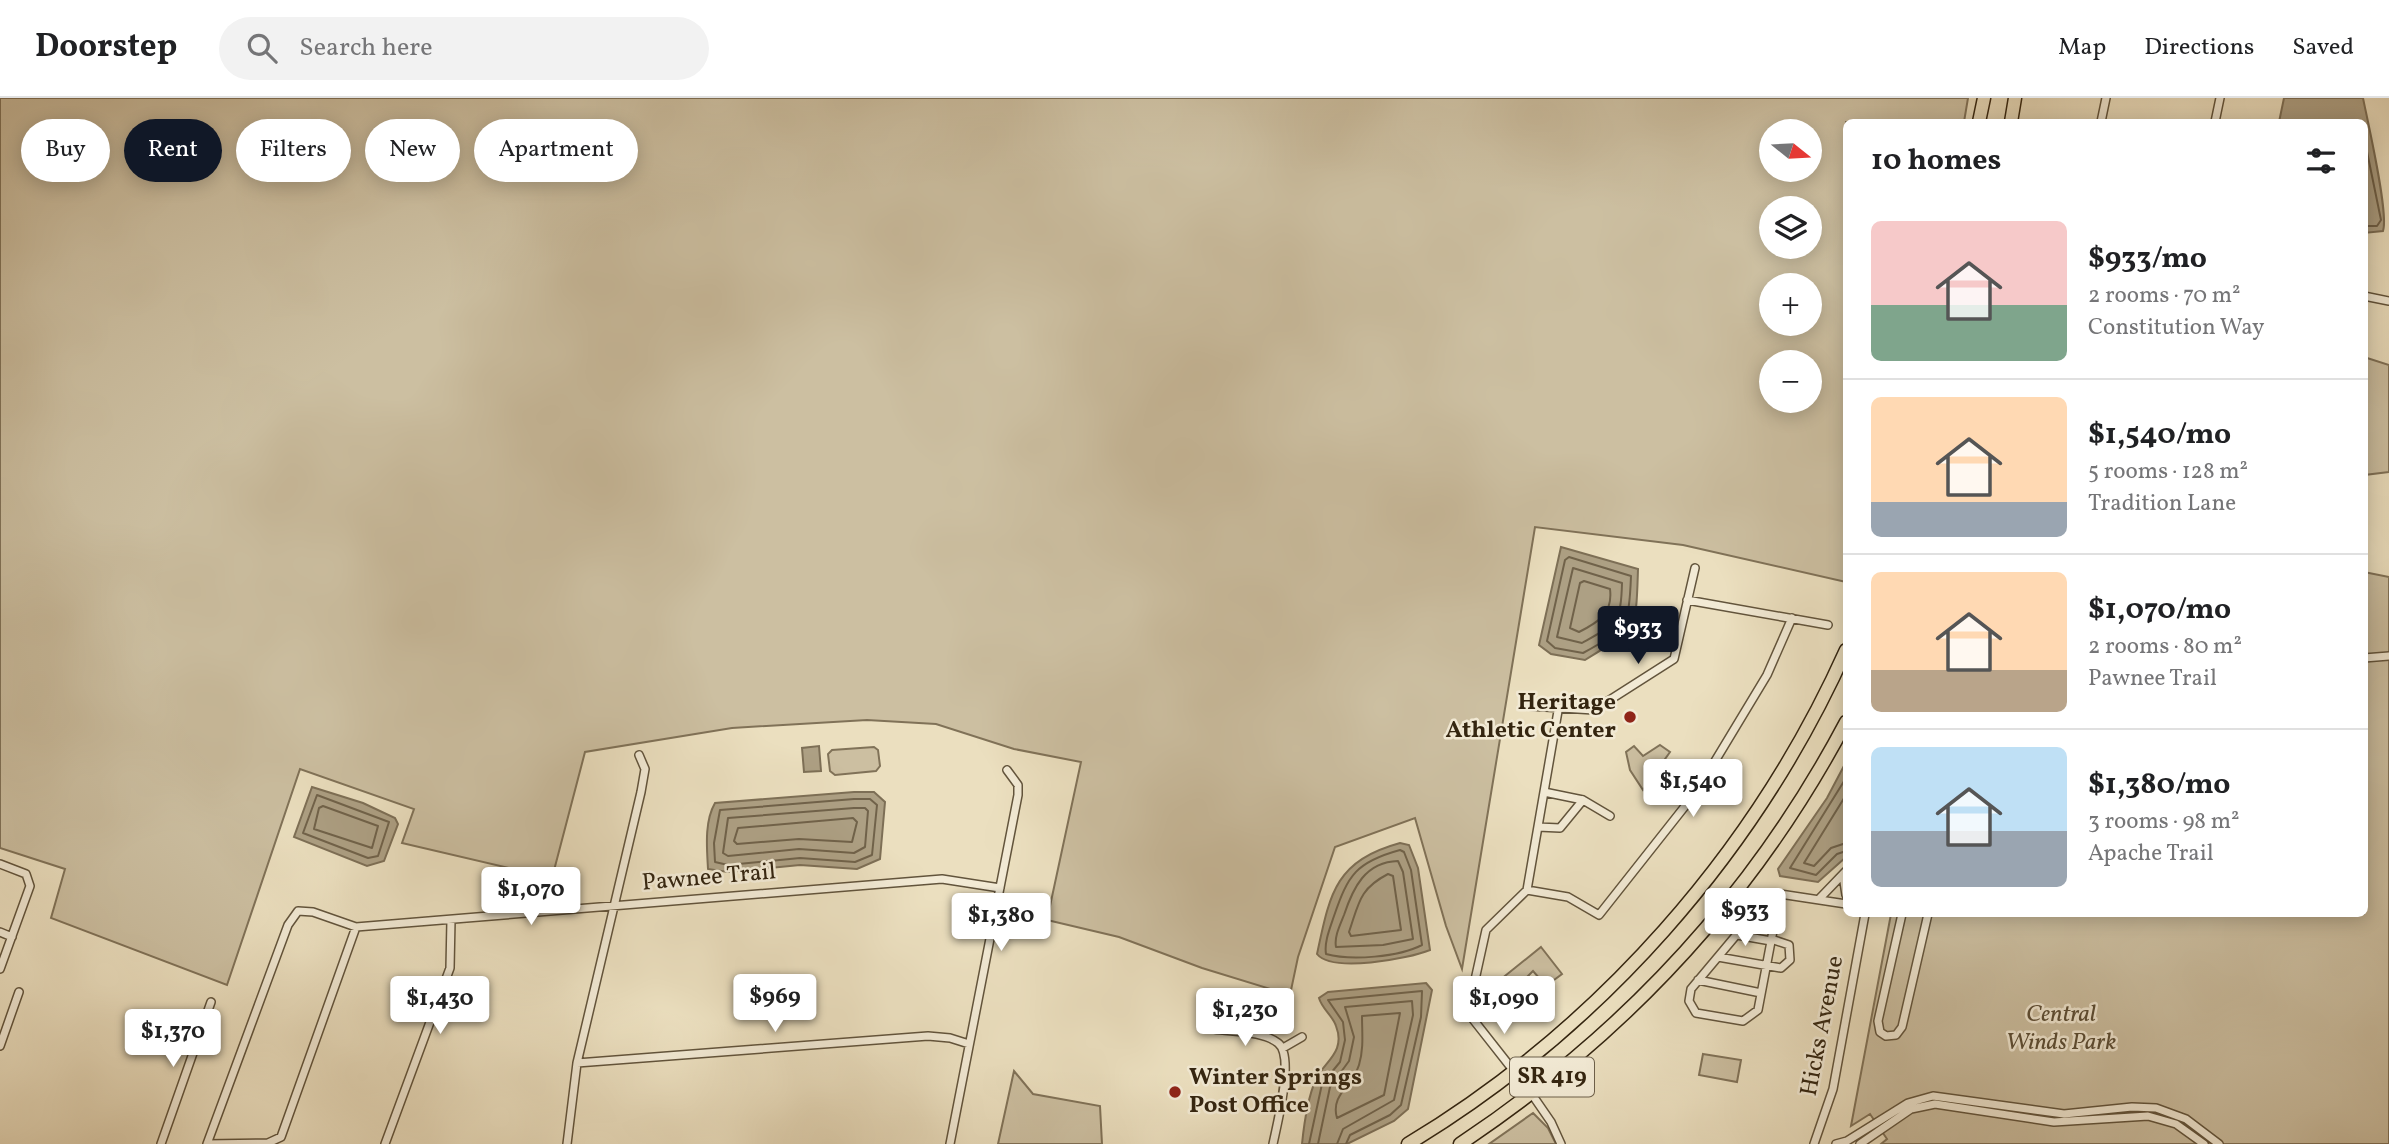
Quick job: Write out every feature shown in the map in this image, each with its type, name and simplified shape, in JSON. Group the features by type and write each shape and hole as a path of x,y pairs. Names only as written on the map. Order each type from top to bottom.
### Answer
{"main road":[{"path":"1980,119 1984,98"},
{"path":"2012,119 2015,98"},
{"name":"SR 419","path":"1408,1144 1514,1071 1615,982 1665,929 1712,873 1774,785 1810,723 1843,656"},
{"name":"SR 419","path":"1460,1144 1531,1093 1638,1004 1713,922 1780,832 1843,727"}],"street":[{"path":"2102,119 2106,98"},
{"path":"2216,119 2220,98"},
{"path":"2368,297 2389,301"},
{"path":"1530,706 1558,710 1594,710 1674,659 1695,568"},
{"path":"1687,600 1828,625"},
{"path":"1527,890 1568,897 1599,915 1697,791 1767,675 1792,618"},
{"path":"2368,658 2389,656 2389,647"},
{"path":"1558,710 1527,890 1486,930 1471,998 1472,1018 1531,1093 1551,1122 1561,1144"},
{"path":"567,1144 577,1063 645,769 639,755"},
{"path":"950,1144 1018,795 1018,785 1007,770"},
{"path":"1544,792 1583,800 1610,816"},
{"path":"1538,827 1560,828 1583,800"},
{"path":"0,864 26,874 30,879 0,969"},
{"path":"1820,898 1843,875"},
{"name":"Pawnee Trail","path":"207,1144 288,925 298,911 313,912 356,928 942,879 1000,888"},
{"path":"1780,894 1758,1010 1749,1020 1696,1013 1689,1001 1691,989 1764,902 1780,894 1843,903"},
{"name":"Hicks Avenue","path":"1814,1144 1833,1089 1863,917"},
{"path":"1901,917 1878,1021 1880,1032 1890,1037 1896,1035 1902,1027 1927,917"},
{"path":"386,1144 450,968 451,920"},
{"path":"207,1144 268,1143 281,1137 356,928"},
{"path":"0,932 12,937"},
{"path":"1718,957 1781,968 1790,960 1789,946 1771,940 1737,935"},
{"path":"1698,980 1761,993"},
{"path":"0,1046 19,992"},
{"path":"161,1144 211,1002"},
{"path":"1214,1029 1263,1037 1283,1048"},
{"path":"577,1063 928,1036 950,1038 969,1044"},
{"path":"1283,1048 1303,1037"},
{"path":"1273,1144 1286,1066 1283,1048"},
{"path":"1836,1144 1847,1141 1908,1103 1933,1096 2064,1114 2132,1107 2156,1108 2181,1116 2219,1144"},
{"path":"1860,1144 1911,1109 1935,1104 2054,1122 2148,1116 2176,1124 2204,1144"}],"green space":[{"path":"0,98 1968,98 1964,119 1843,119 1843,581 1683,545 1535,527 1462,969 1446,926 1415,818 1335,847 1298,957 1290,995 1202,968 1119,937 1047,920 1081,762 1014,749 936,724 867,720 732,728 585,752 552,878 402,843 414,809 300,769 227,985 51,918 65,869 0,848"},
{"path":"2368,358 2389,365 2389,472 2368,475"},
{"name":"Central Winds Park","path":"2368,573 2389,577 2389,1144 1881,1144 1887,1139 1870,1114 1851,1126 1890,917 2368,917"},
{"path":"1660,745 1670,752 1643,790 1630,770 1626,752 1634,746 1643,756"},
{"path":"874,747 878,750 880,766 876,771 835,775 830,771 828,754 832,750"},
{"path":"1541,947 1562,974 1546,986 1533,971 1514,990 1524,1004 1501,1022 1484,999 1485,992"},
{"path":"1703,1054 1741,1060 1737,1082 1699,1075"},
{"path":"1014,1071 1033,1094 1100,1106 1102,1144 998,1144"},
{"path":"1533,1113 1548,1128 1556,1144 1489,1144"}],"water":[{"path":"2284,98 2363,98 2367,119 2280,119"},
{"path":"2368,122 2381,188 2383,231 2368,233"},
{"path":"1561,547 1638,569 1636,605 1631,625 1615,641 1585,660 1551,654 1539,645"},
{"path":"819,746 821,771 804,772 802,748"},
{"path":"1843,768 1843,860 1818,882 1780,876 1778,869 1827,798"},
{"path":"312,787 363,803 395,818 398,824 384,861 367,866 294,837"},
{"path":"874,792 885,802 880,859 857,869 800,865 728,872 708,869 708,827 715,803"},
{"path":"1400,843 1409,845 1418,868 1430,950 1371,963 1338,963 1325,960 1317,954 1326,913 1339,882 1361,859"},
{"path":"1426,983 1432,990 1408,1109 1394,1121 1347,1144 1302,1144 1313,1086 1333,1056 1338,1043 1335,1022 1319,998 1328,992"}],"place":[{"name":"Heritage Athletic Center","path":"1630,717"},
{"name":"Winter Springs Post Office","path":"1175,1092"}]}
